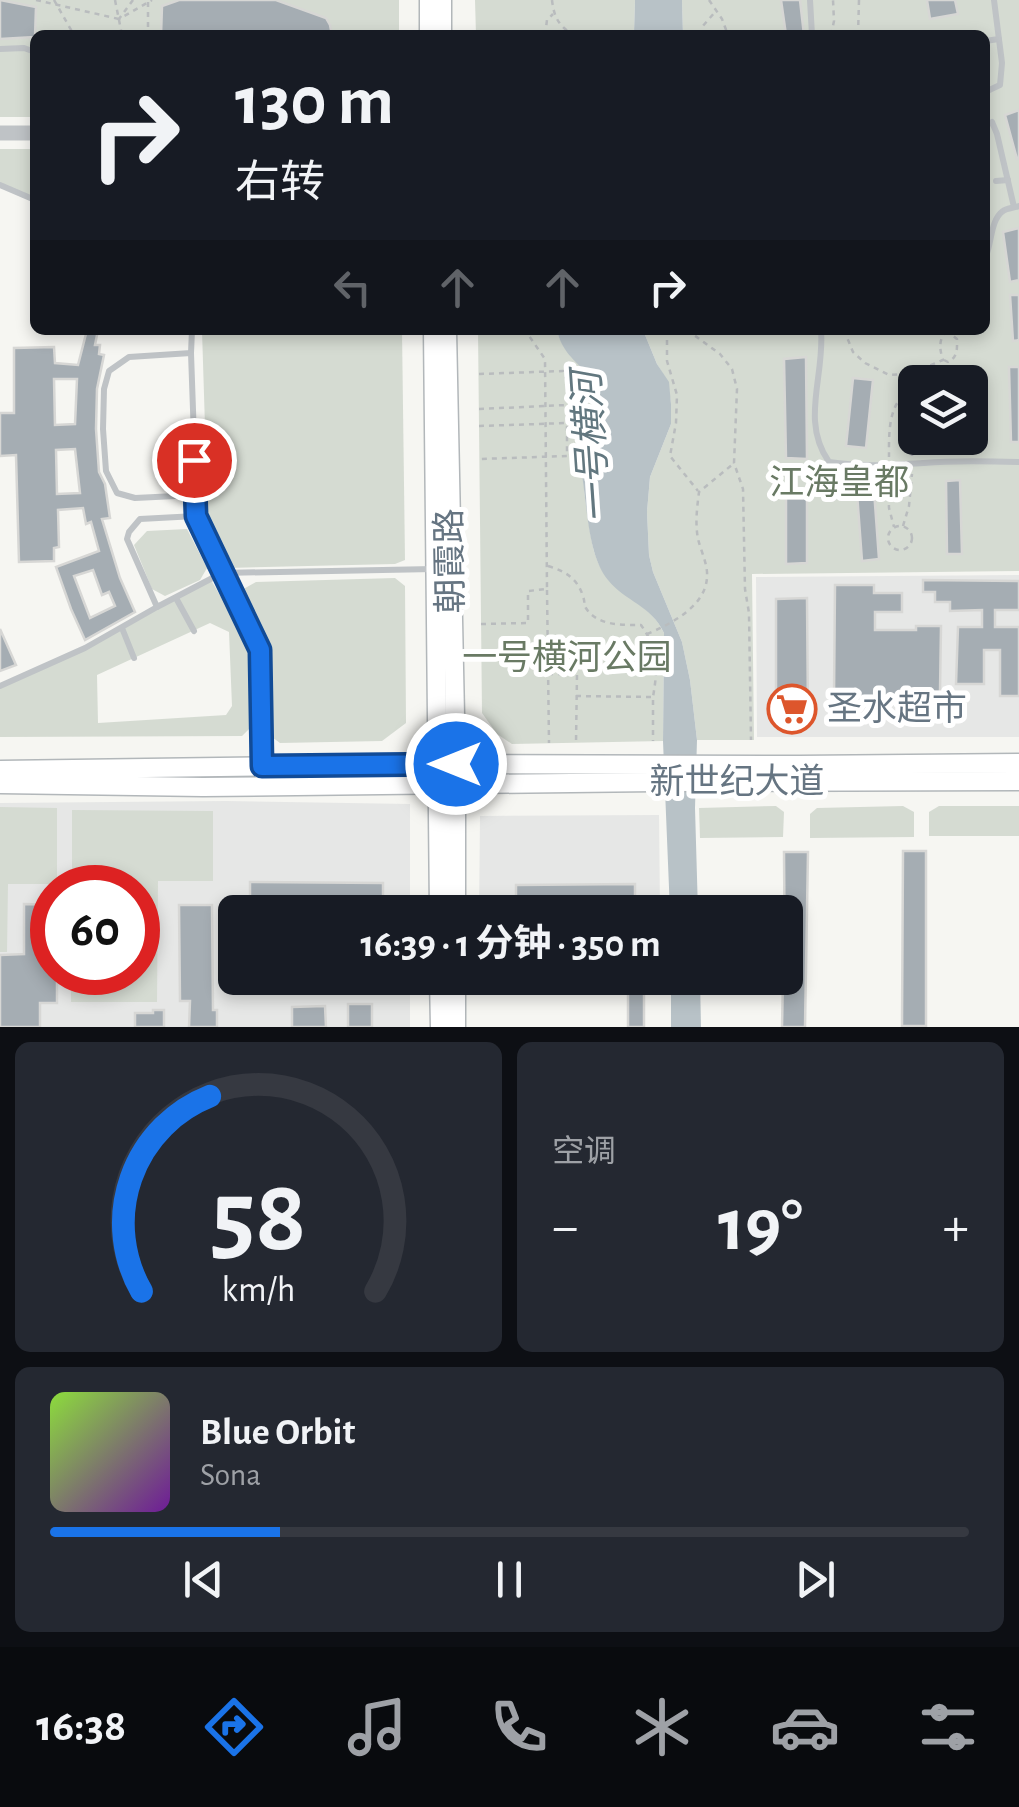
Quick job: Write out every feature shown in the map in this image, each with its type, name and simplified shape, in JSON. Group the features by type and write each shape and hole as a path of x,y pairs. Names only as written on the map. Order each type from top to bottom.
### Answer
{"main road":[{"path":"429,0 429,30"},
{"path":"442,0 442,30"},
{"name":"朝霞路","path":"433,335 436,568 455,895"},
{"name":"朝霞路","path":"440,895 447,774 447,335"},
{"name":"新世纪大道","path":"0,770 262,766 447,774 656,774 1019,763"},
{"name":"新世纪大道","path":"702,773 1019,782"},
{"name":"新世纪大道","path":"0,784 203,787 447,774"},
{"path":"440,995 440,1027"},
{"path":"456,995 456,1027"}],"street":[{"path":"0,133 30,133"}],"lane":[{"path":"810,0 812,30"},
{"path":"990,90 1000,85 1002,63 994,0"},
{"path":"990,40 999,39"},
{"path":"0,49 30,50"},
{"path":"990,123 1017,206 1003,211 990,230"},
{"path":"996,181 1008,180"},
{"path":"0,184 30,198"},
{"path":"192,335 196,516 260,650 262,766"},
{"path":"822,335 814,416 818,446 829,462 850,466 1019,462"},
{"path":"190,353 129,357 118,363 109,371 104,389 103,429 106,470 117,493 135,498 196,495"},
{"path":"157,607 127,540 129,532 140,518 196,516"},
{"path":"0,686 71,655 222,573 436,568"},
{"path":"176,598 194,631"},
{"path":"122,628 134,658"}],"path":[{"path":"36,0 119,19 150,1"},
{"path":"54,0 71,30"},
{"path":"115,0 121,30"},
{"path":"119,19 133,0"},
{"path":"552,0 554,13 565,30"},
{"path":"709,0 725,30"},
{"path":"832,0 832,30"},
{"path":"858,30 860,0"},
{"path":"148,30 150,1"},
{"path":"702,30 716,12"},
{"path":"546,30 547,20 554,13"},
{"path":"528,335 545,359 546,372 549,743"},
{"path":"667,335 667,362 677,396 670,456 699,492"},
{"path":"694,335 720,354 732,370 737,390 734,463 743,488 751,740"},
{"path":"846,335 853,352 865,363 898,376"},
{"path":"942,335 943,360"},
{"path":"930,365 954,360 958,350 957,339 952,335"},
{"path":"478,374 563,371 567,381 566,456 480,459"},
{"path":"567,399 599,397"},
{"path":"479,408 567,405"},
{"path":"479,426 567,423"},
{"path":"567,430 600,429"},
{"path":"648,634 687,612 706,588 708,573 697,534 699,492 734,463"},
{"path":"903,526 910,531 911,544 905,549 890,546 888,534 894,527 903,526"},
{"path":"548,566 566,571 574,579 592,615 608,623 641,626 648,634 656,650 653,741"},
{"path":"481,624 528,623 528,591 547,589"},
{"path":"548,674 576,674 576,743"},
{"path":"576,696 653,697"}],"shaded area":[{"path":"635,0 682,0 683,30 634,30"},
{"path":"559,335 645,335 669,382 671,424 650,477 649,555 682,642 690,680 697,740 698,895 669,895 663,741 664,633 652,616 608,580 596,558 582,475 602,433 603,406 593,380 568,354"},
{"path":"1019,575 1019,737 757,737 756,577"},
{"path":"0,803 410,804 410,895 218,895 218,995 410,995 410,1027 0,1027"},
{"path":"659,815 660,895 479,895 480,816"},
{"path":"671,995 700,995 701,1027 671,1027"}],"green space":[{"path":"0,0 399,0 399,30 30,30 30,117 0,117"},
{"path":"475,0 635,0 634,30 476,30"},
{"name":"江海皇都","path":"682,0 1019,0 1019,571 752,574 754,740 697,740 682,642 649,555 650,477 671,424 668,382 645,335 990,335 990,30 683,30"},
{"path":"0,149 30,149 30,198 0,185"},
{"path":"202,335 402,335 405,560 395,564 227,568 208,524"},
{"name":"一号横河公园","path":"478,335 558,335 593,380 604,410 602,434 583,477 595,554 609,580 648,611 664,633 663,741 512,744 497,734 482,713"},
{"path":"187,529 207,568 200,580 165,596 152,589 134,545 147,531"},
{"path":"395,578 405,586 406,723 382,741 280,743 268,734 267,650 238,592 256,582"},
{"path":"211,580 254,654 255,723 242,736 0,737 0,686 85,648","holes":["210,623 229,632 232,706 226,715 98,723 97,675"]},
{"path":"776,806 784,812 783,837 700,838 699,808"},
{"path":"903,806 914,812 914,837 810,838 810,814 817,808"},
{"path":"939,806 1019,806 1019,836 929,836 929,812"},
{"path":"0,807 57,808 57,865 30,865 30,884 8,884 7,952 0,952"},
{"path":"72,810 213,811 213,881 160,881 160,865 72,865"},
{"path":"71,995 157,995 157,1002 71,1002"}],"building":[{"path":"0,0 36,7 35,30 30,30 30,37 0,39"},
{"path":"179,0 276,0 326,18 331,30 161,30 162,6"},
{"path":"781,0 800,0 803,30 785,30"},
{"path":"927,0 955,0 958,14 930,19"},
{"path":"1019,110 1019,158 1017,159 1005,115"},
{"path":"1019,228 1019,280 1010,282 1003,232"},
{"path":"1010,295 1019,295 1019,340 1013,341"},
{"path":"86,335 97,335 95,345 100,345 99,354 104,355 97,389 99,472 105,484 110,518 102,519 135,612 85,640 56,567 99,551 91,522 86,524 83,508 58,510 59,547 54,548 54,561 19,562 16,455 0,456 0,413 14,413 14,348 54,347 55,363 78,365","holes":["54,379 77,379 75,424 55,425","75,449 80,493 57,494 56,450","93,570 102,595 109,592 115,606 90,618 74,576"]},
{"path":"806,357 807,459 786,458 784,359"},
{"path":"1009,367 1019,367 1019,442 1011,442"},
{"path":"853,378 873,380 866,448 846,446"},
{"path":"960,480 962,554 947,554 946,481"},
{"path":"874,490 879,559 862,561 857,493"},
{"path":"786,498 807,498 807,563 786,564"},
{"path":"923,580 1019,581 1019,610 995,610 995,627 1019,627 1019,696 1000,696 1000,650 984,650 984,684 956,684 958,627 982,627 982,610 950,611 950,602 935,602 935,592 923,592"},
{"path":"835,585 874,585 874,593 902,593 902,612 875,612 875,630 941,626 940,692 902,692 902,697 834,697"},
{"path":"807,598 808,717 776,717 776,599"},
{"path":"0,629 16,665 0,671"},
{"path":"903,851 926,851 926,1026 902,1026"},
{"path":"784,852 808,852 805,1027 782,1027 783,995 803,995 803,895 784,895"},
{"path":"250,882 383,883 383,895 250,895"},
{"path":"635,884 635,895 516,895 516,885"},
{"path":"24,904 30,904 30,995 57,995 57,1003 40,1003 40,1027 0,1027 0,955 24,954"},
{"path":"179,905 212,905 213,1010 217,1010 217,1027 189,1027 190,1001 180,1001"},
{"path":"628,995 644,995 644,1027 628,1027"},
{"path":"348,1004 372,1004 372,1027 348,1027"},
{"path":"325,1006 326,1027 292,1027 292,1007"},
{"path":"164,1010 164,1027 135,1027 135,1013"}],"place":[{"name":"圣水超市","path":"792,709"}],"route":[{"path":"194,460 196,516 260,650 262,766 456,764"}],"water label":[{"name":"一号横河","path":"593,447"}]}
